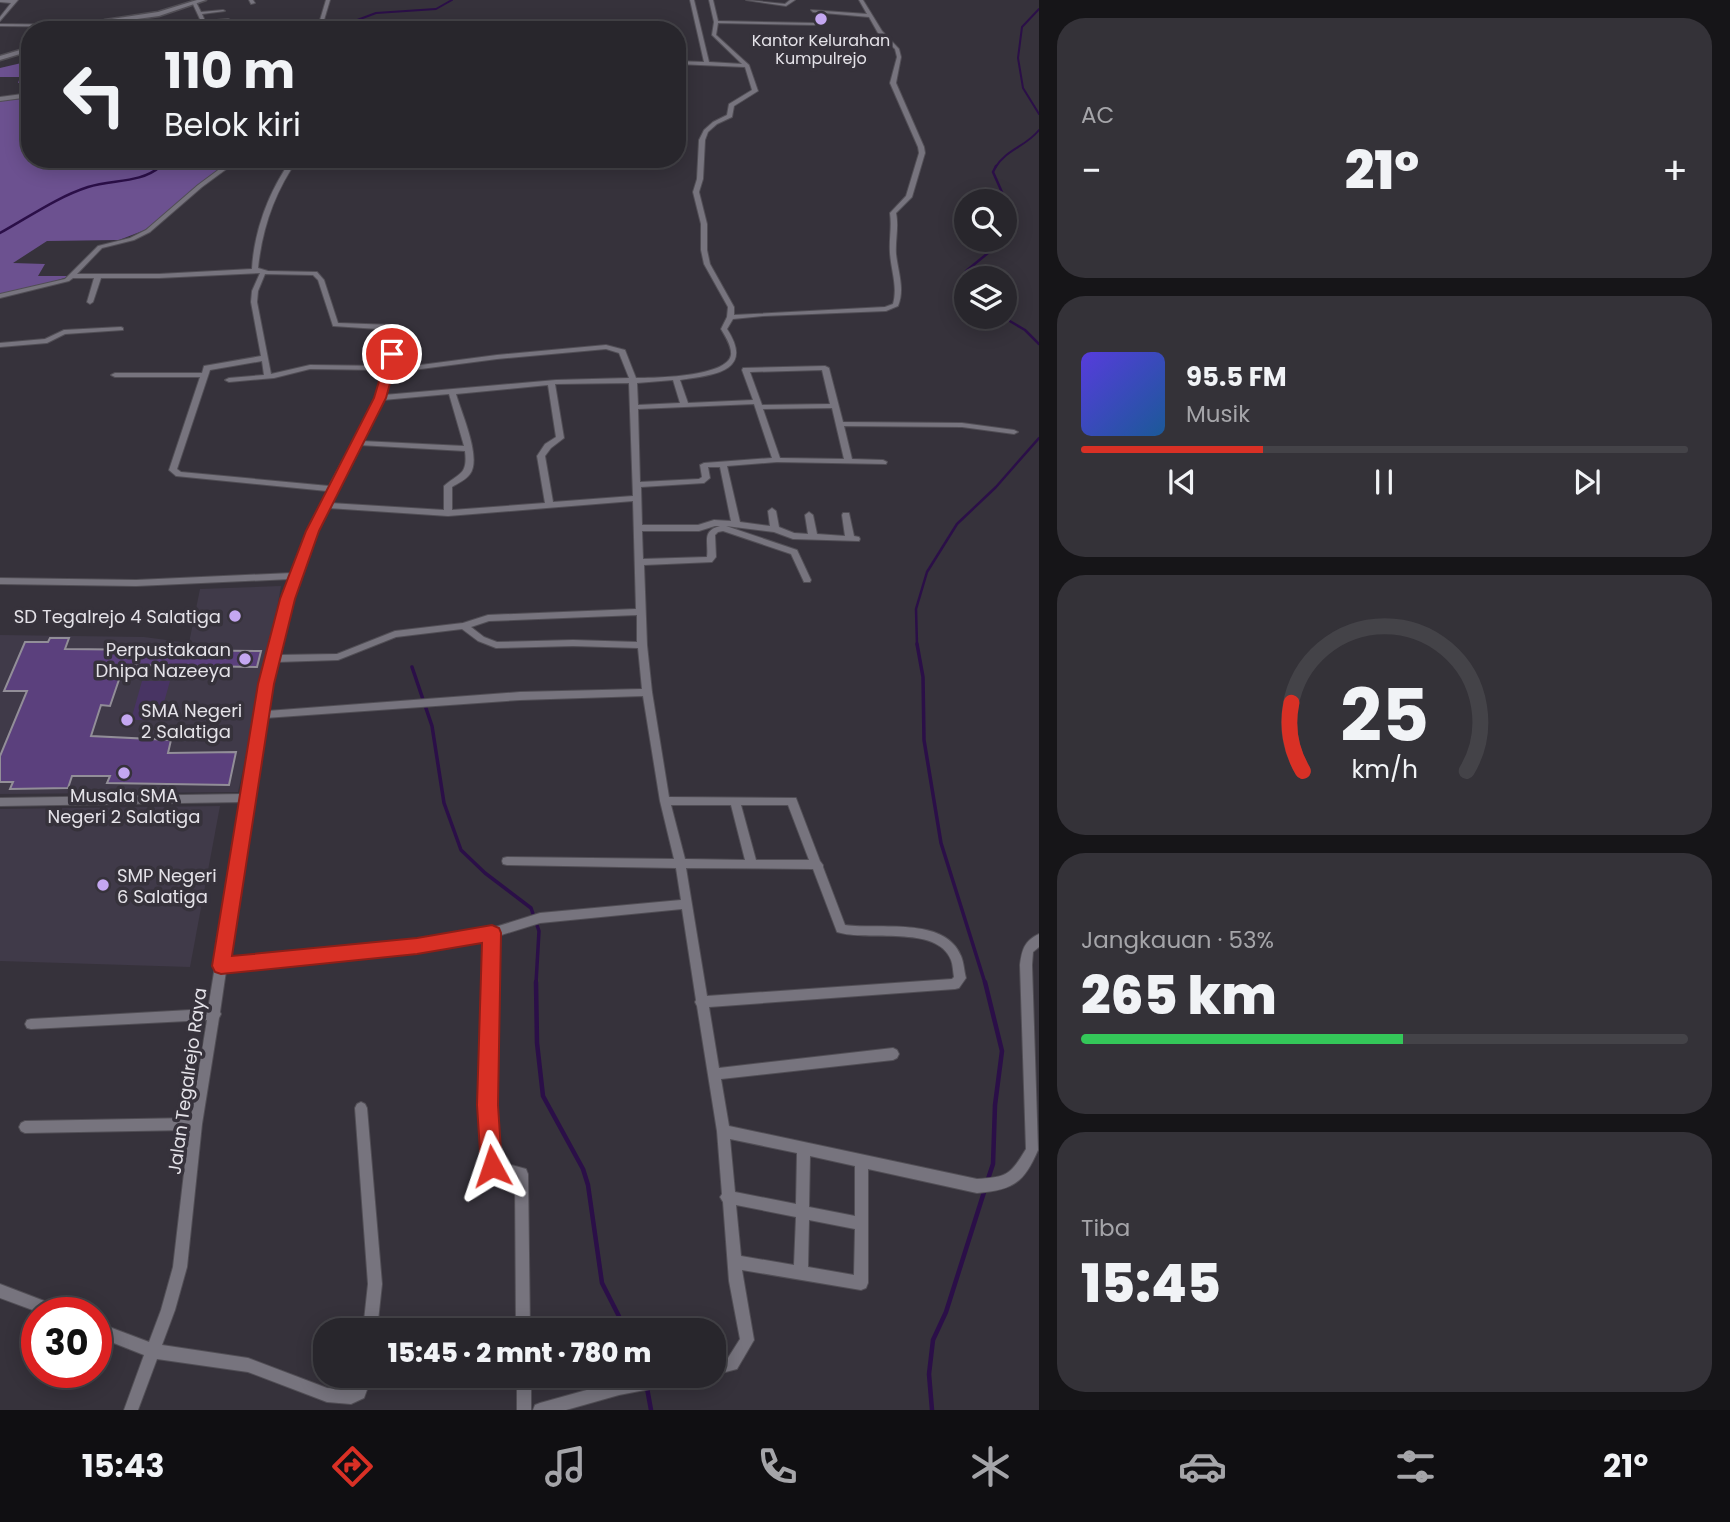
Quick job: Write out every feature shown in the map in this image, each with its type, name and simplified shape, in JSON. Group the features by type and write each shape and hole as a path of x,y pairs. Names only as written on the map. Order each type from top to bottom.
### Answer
{"street":[{"path":"109,21 159,14 203,0"},
{"path":"322,21 328,0"},
{"path":"692,0 707,64"},
{"path":"380,398 551,383 676,377 712,372 729,364 733,359 734,346 724,329 731,307 707,264 704,224 696,192 700,179 702,140 706,131 730,116 731,105 755,92 747,66 714,35 716,22 710,0"},
{"path":"748,0 781,5 790,5 793,0"},
{"path":"730,317 886,309 896,305 898,301 893,213 909,197 922,153 893,83 898,53 880,32 861,0"},
{"path":"0,1 15,1"},
{"path":"0,20 15,1"},
{"path":"194,3 205,21"},
{"path":"778,22 781,5"},
{"path":"813,10 871,16"},
{"path":"201,13 223,11"},
{"path":"216,21 228,20"},
{"path":"716,22 814,24"},
{"path":"0,25 21,25"},
{"path":"0,58 21,52"},
{"path":"686,63 747,66"},
{"path":"0,99 21,96"},
{"path":"74,276 100,247 132,239 148,231 225,168"},
{"path":"260,272 255,266 267,218 280,180 289,168"},
{"path":"0,296 48,286 74,276 260,272"},
{"path":"260,272 254,302 268,376"},
{"name":"Jalan Tegalrejo Raya","path":"131,1410 180,1267 196,1124 215,1014 246,797 272,659 295,576 332,489 380,398 397,338 395,328 335,325 321,280 315,273 260,272"},
{"path":"90,302 99,276"},
{"path":"0,345 47,341 64,332 121,329"},
{"path":"229,380 268,376 310,367 388,369 606,347 622,352 633,380 635,407 642,645 647,692 665,801 680,862 723,1131 734,1262 747,1340 732,1364 726,1365"},
{"path":"264,358 209,366 172,468 176,473 332,489"},
{"path":"729,364 746,370 825,369 849,461"},
{"path":"746,370 777,460"},
{"path":"115,375 204,375"},
{"path":"676,377 684,404"},
{"path":"549,503 541,456 542,451 560,438 551,383"},
{"path":"448,513 448,486 466,474 470,467 468,449 452,393"},
{"path":"635,407 684,404 835,406"},
{"path":"840,424 962,425 1014,432"},
{"path":"357,443 468,449"},
{"path":"638,485 701,481 706,478 704,465 777,460 883,462"},
{"path":"723,464 736,524"},
{"path":"326,505 448,513 638,498"},
{"path":"772,511 775,529"},
{"path":"809,515 813,537"},
{"path":"639,528 699,528 714,523 736,524 775,529 793,536 853,539 846,515"},
{"path":"640,562 709,560 712,557 711,535 715,530 723,528 794,552 807,580"},
{"path":"0,581 136,583 295,576"},
{"path":"272,659 338,657 395,634 464,626 488,618 641,612"},
{"path":"464,626 481,639 496,645 642,645"},
{"path":"262,715 435,701 647,692"},
{"path":"0,802 246,797"},
{"path":"665,801 794,803 841,929 921,932 937,938 957,957 960,978 955,984 701,1002"},
{"path":"735,801 751,863"},
{"path":"507,861 818,865"},
{"path":"221,966 417,946 492,933 535,919 687,904"},
{"path":"492,933 489,1157 492,1166 521,1174 523,1318"},
{"path":"723,1131 976,1186 1006,1184 1017,1174 1031,1150 1026,965 1028,950 1039,939"},
{"path":"31,1024 215,1014"},
{"path":"714,1074 893,1054"},
{"path":"361,1108 375,1284 371,1318"},
{"path":"25,1127 196,1124"},
{"path":"802,1275 804,1149"},
{"path":"734,1262 861,1283 862,1161"},
{"path":"727,1197 862,1224"},
{"path":"0,1291 21,1299"},
{"path":"112,1335 153,1351 248,1365 327,1395 351,1397 359,1393 361,1388"},
{"path":"524,1388 524,1410"},
{"path":"540,1410 619,1388"}],"shaded area":[{"path":"21,63 21,83 18,83 20,77 0,77 0,68"},
{"path":"21,99 21,168 227,168 145,230 119,240 47,241 13,263 45,264 38,276 71,276 0,298 0,101"},
{"name":"SMA Negeri 2 Salatiga","path":"281,586 238,792 0,794 0,635 144,637 189,643 200,589"},
{"path":"142,681 170,681 159,720 131,720"},
{"name":"SMP Negeri 6 Salatiga","path":"220,806 190,967 0,961 0,809"}],"building":[{"path":"50,638 69,638 65,649 261,651 257,667 124,665 110,706 101,705 91,736 171,740 168,753 236,752 229,785 107,783 110,776 72,776 68,788 10,789 13,782 0,782 0,756 27,691 4,691 25,642 48,642"}],"waterway":[{"path":"355,21 376,13 436,9 452,0"},
{"path":"1039,9 1022,27 1018,58 1023,88 1039,114"},
{"path":"995,168 1004,157 1039,130"},
{"path":"0,233 77,191 144,176 158,168"},
{"path":"995,168 993,172 1001,189"},
{"path":"972,266 989,252"},
{"path":"1017,325 1039,344"},
{"path":"917,645 916,609 927,572 957,524 996,487 1039,438"},
{"path":"917,644 923,677 924,740 941,843 985,983"},
{"path":"412,667 432,726 444,803 461,850 485,873 531,908 539,931 536,983"},
{"path":"985,982 1002,1051 995,1105 993,1164 987,1182"},
{"path":"536,983 537,1043 543,1096 583,1169 588,1185 602,1283 620,1318"},
{"path":"932,1410 929,1374 933,1340 946,1312 985,1189"},
{"path":"647,1388 651,1410"}],"place":[{"name":"Kantor Kelurahan Kumpulrejo","path":"821,19"},
{"name":"SD Tegalrejo 4 Salatiga","path":"235,616"},
{"name":"Perpustakaan Dhipa Nazeeya","path":"245,659"},
{"name":"SMA Negeri 2 Salatiga","path":"127,720"},
{"name":"Musala SMA Negeri 2 Salatiga","path":"124,773"},
{"name":"SMP Negeri 6 Salatiga","path":"103,885"}],"route":[{"path":"392,354 380,398 332,489 299,565 288,599 266,684 221,966 417,946 492,933 488,1115 489,1157 492,1166"}]}
